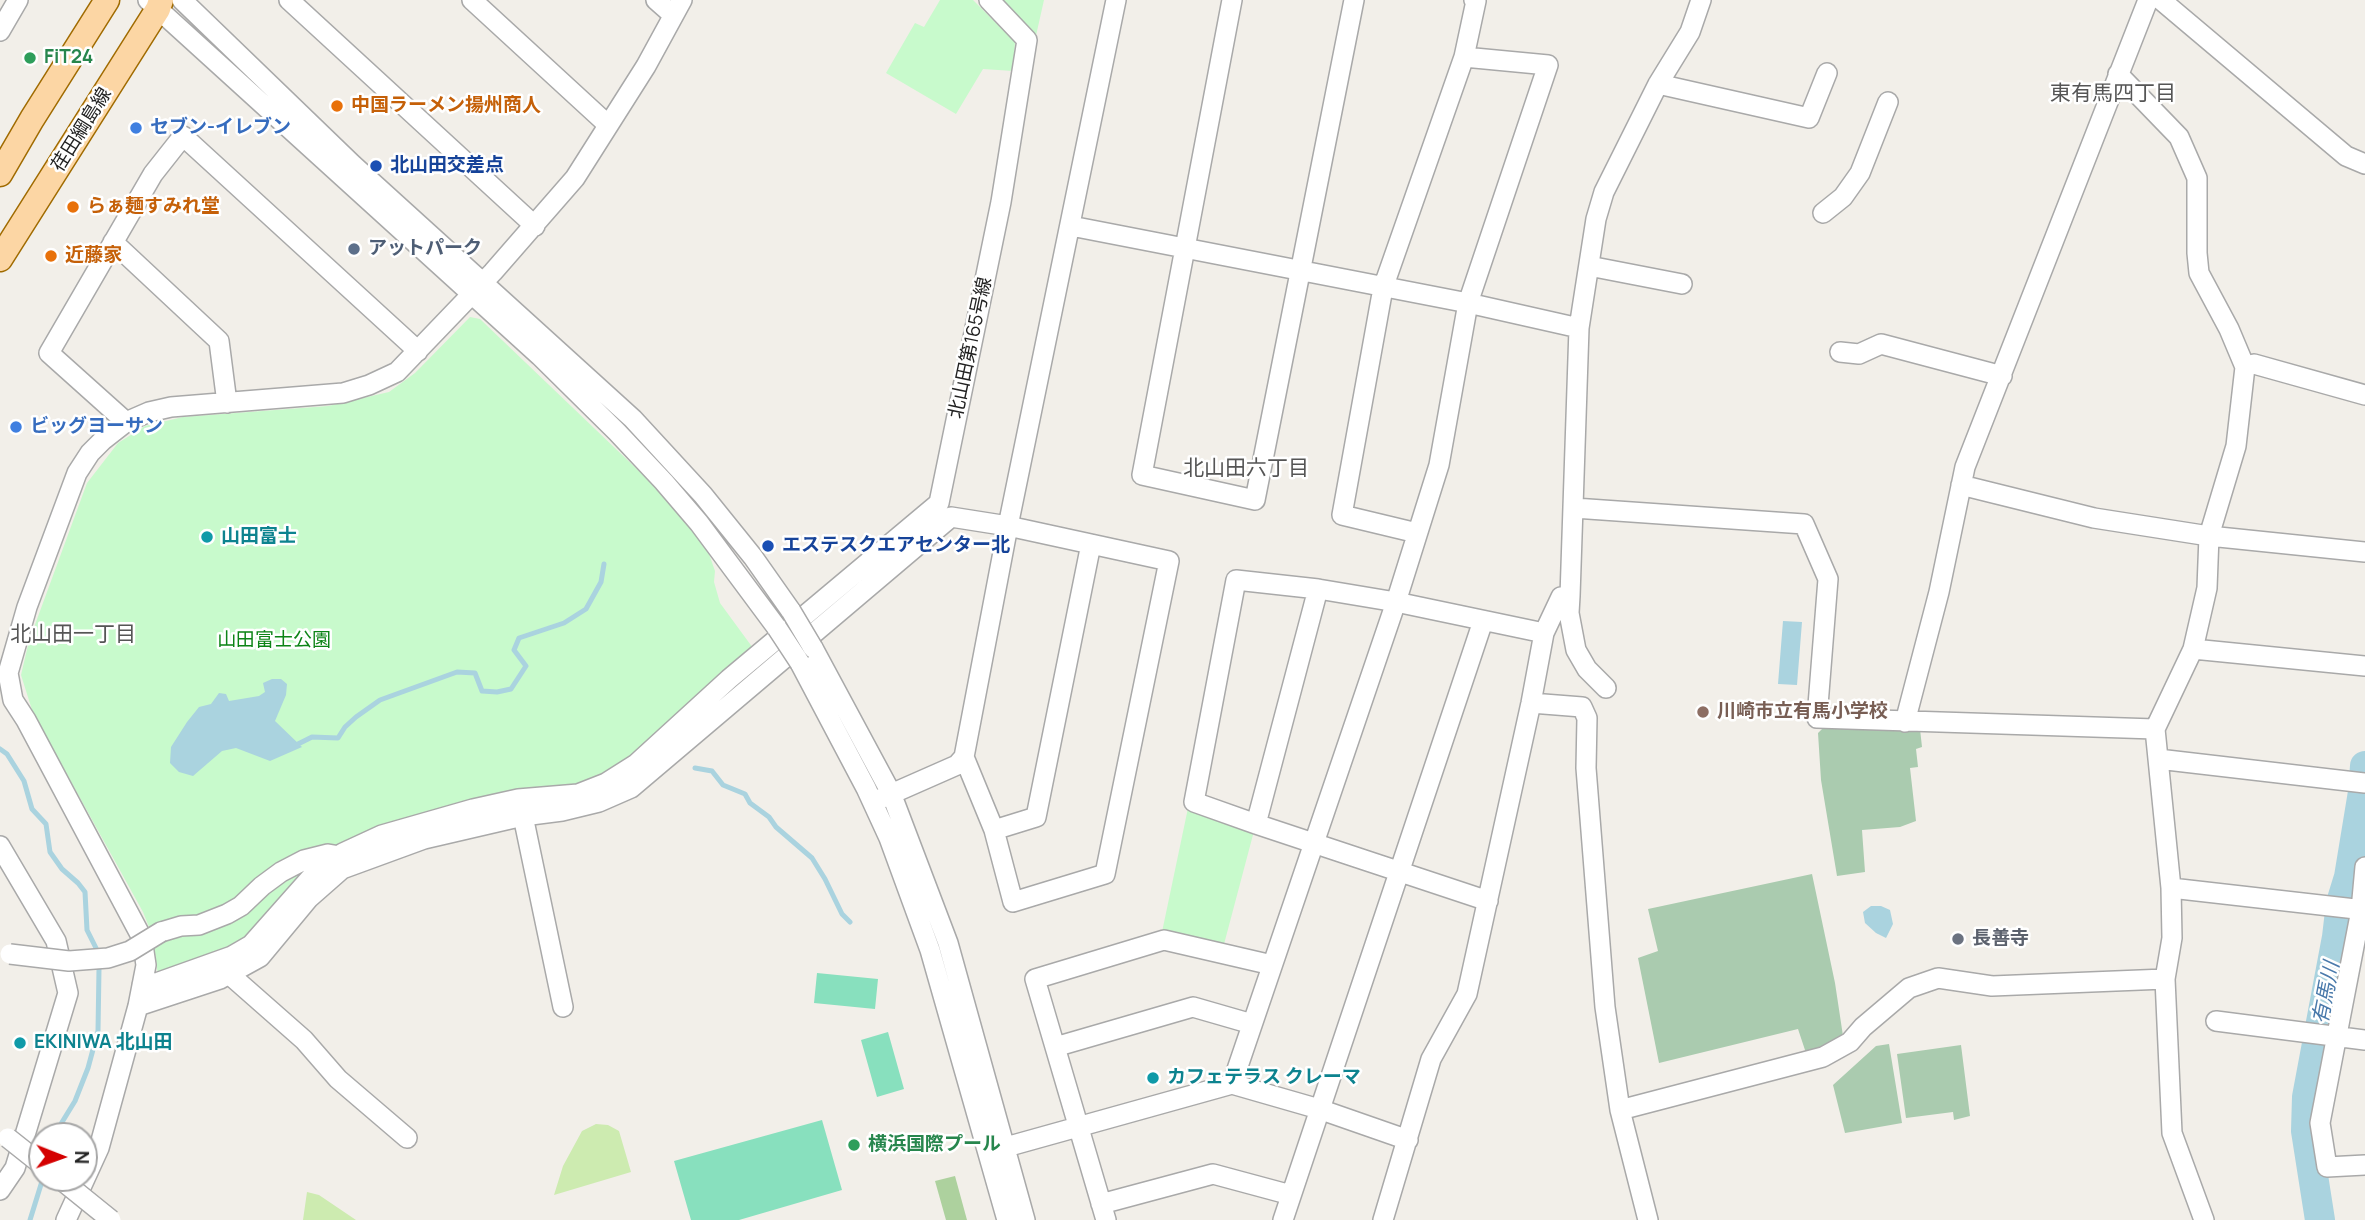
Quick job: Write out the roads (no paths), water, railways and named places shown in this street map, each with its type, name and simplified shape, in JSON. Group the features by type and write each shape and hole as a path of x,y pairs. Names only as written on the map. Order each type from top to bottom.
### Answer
{"main road":[{"path":"0,174 107,0"},
{"name":"荏田綱島線","path":"0,258 156,3"}],"street":[{"path":"0,31 18,0"},
{"path":"182,0 477,288 664,482 706,533 800,663 882,797"},
{"path":"289,0 535,226"},
{"path":"472,0 607,124"},
{"path":"66,1220 99,1148 138,1006 146,965 142,938 13,700 8,673 27,607 76,473 97,446 126,422 149,412 171,407 343,393 397,372 535,226 575,178 646,66 677,8 656,0"},
{"name":"北山田第165号線","path":"778,633 939,503 1001,202 1027,40 989,0"},
{"path":"882,797 957,765 964,757 1008,526 1116,0"},
{"path":"1232,0 1142,475 1255,500 1354,0"},
{"path":"1417,533 1342,515 1383,288 1464,57 1476,1 1474,0"},
{"path":"1606,688 1587,669 1576,650 1569,613 1579,328 1596,219 1604,192 1658,84 1690,32 1701,0"},
{"path":"1905,722 1939,592 1965,467 2148,0"},
{"path":"2161,0 2346,156 2365,164"},
{"path":"156,3 477,288 633,419 703,495 753,557 791,611 813,648 948,943 995,1149 1007,1220"},
{"path":"1232,1084 1396,602 1439,465 1468,303 1548,65 1464,57"},
{"path":"1658,84 1809,118 1827,73"},
{"path":"2118,74 2179,136 2197,178 2199,273 2229,329 2245,367 2236,446 2210,536 2207,588 2193,649 2155,729 2171,888 2172,938 2165,979 2172,1133 2204,1220"},
{"path":"1823,213 1843,197 1860,173 1888,102"},
{"path":"126,422 49,353 153,174 183,136 418,351"},
{"path":"1071,226 1468,303 1579,328"},
{"path":"113,242 219,341 227,403"},
{"path":"1589,265 1682,284"},
{"path":"1840,352 1859,354 1881,344 2002,376"},
{"path":"2245,367 2254,364 2365,395"},
{"path":"1961,485 2094,518 2210,536 2365,552"},
{"path":"1574,508 1804,524 1828,579 1817,718 2155,729"},
{"path":"138,1006 229,974 260,957 309,898 342,869 424,839 523,816 600,802 631,788 951,517 1008,526 1169,561 1105,874 1013,902 994,830 964,757"},
{"path":"994,830 1036,817 1091,544"},
{"path":"1488,901 1194,802 1236,580 1318,589 1396,602 1544,633"},
{"path":"1256,824 1318,589"},
{"path":"1383,1220 1431,1059 1467,994 1544,633 1561,597 1570,596"},
{"path":"1283,1220 1483,621"},
{"path":"142,985 159,982 232,956 251,945 321,866 382,835 473,809 518,799 578,794 606,783 636,764 778,633"},
{"path":"2193,649 2365,666"},
{"path":"1531,703 1582,707 1587,718 1586,768 1605,1007 1620,1110 1648,1220"},
{"path":"2158,759 2359,783"},
{"path":"523,816 563,1007"},
{"path":"0,846 56,941 68,993 15,1168 0,1191"},
{"path":"5,953 69,961 108,958 130,951 161,932 181,926 199,925 228,914 281,872 304,860 328,854 338,856"},
{"path":"2365,867 2363,910 2320,1123 2328,1167 2365,1165"},
{"path":"0,881 23,887"},
{"path":"2171,888 2363,910"},
{"path":"1272,965 1164,940 1035,979 1104,1212 1213,1174 1291,1195"},
{"path":"229,974 304,1040 338,1079 407,1138"},
{"path":"1620,1110 1824,1058 1850,1042 1863,1027 1909,988 1938,978 1992,986 2165,979"},
{"path":"1055,1047 1193,1007 1252,1024"},
{"path":"2216,1021 2365,1040"},
{"path":"995,1149 1232,1084 1319,1109 1408,1140"},
{"path":"4,1134 28,1154"},
{"path":"995,1149 1025,1220"},
{"path":"76,1192 111,1220"}],"water":[{"path":"1783,621 1802,622 1797,685 1778,684"},
{"path":"281,679 287,684 286,695 275,721 302,747 270,761 236,748 222,751 193,776 179,772 170,763 171,747 199,707 211,704 219,693 226,694 229,701 259,696 265,692 263,683"},
{"path":"1871,906 1890,910 1893,924 1886,938 1865,923 1863,912"}],"waterway":[{"path":"298,744 312,737 338,738 356,717 380,700 457,672 475,673 482,691 511,689 526,666 514,650 519,638 564,623 586,609 601,582 604,564"},
{"path":"0,749 7,754 24,781 32,809 46,824 50,852 62,869 85,892 87,930 96,948 99,969 98,1031 75,1101 62,1122"},
{"name":"有馬川","path":"2320,1220 2306,1131 2307,1097 2341,903 2349,877 2365,766"},
{"path":"695,768 712,771 723,785 745,794 750,803 769,817 776,827 812,858 842,914 850,922"},
{"path":"30,1220 39,1192"}],"place":[{"name":"FiT24","path":"30,58"},
{"name":"中国ラーメン揚州商人","path":"337,106"},
{"name":"セブン-イレブン","path":"136,128"},
{"name":"北山田交差点","path":"376,166"},
{"name":"らぁ麺すみれ堂","path":"73,207"},
{"name":"アットパーク","path":"354,249"},
{"name":"近藤家","path":"51,256"},
{"name":"ビッグヨーサン","path":"16,427"},
{"name":"山田富士","path":"207,537"},
{"name":"エステスクエアセンター北","path":"768,546"},
{"name":"川崎市立有馬小学校","path":"1703,712"},
{"name":"長善寺","path":"1958,939"},
{"name":"EKINIWA 北山田","path":"20,1043"},
{"name":"カフェテラス クレーマ","path":"1153,1078"},
{"name":"横浜国際プール","path":"854,1145"}],"district":[{"name":"東有馬四丁目","path":"2113,94"},
{"name":"北山田六丁目","path":"1246,469"},
{"name":"北山田一丁目","path":"73,635"}],"park label":[{"name":"山田富士公園","path":"274,641"}]}
